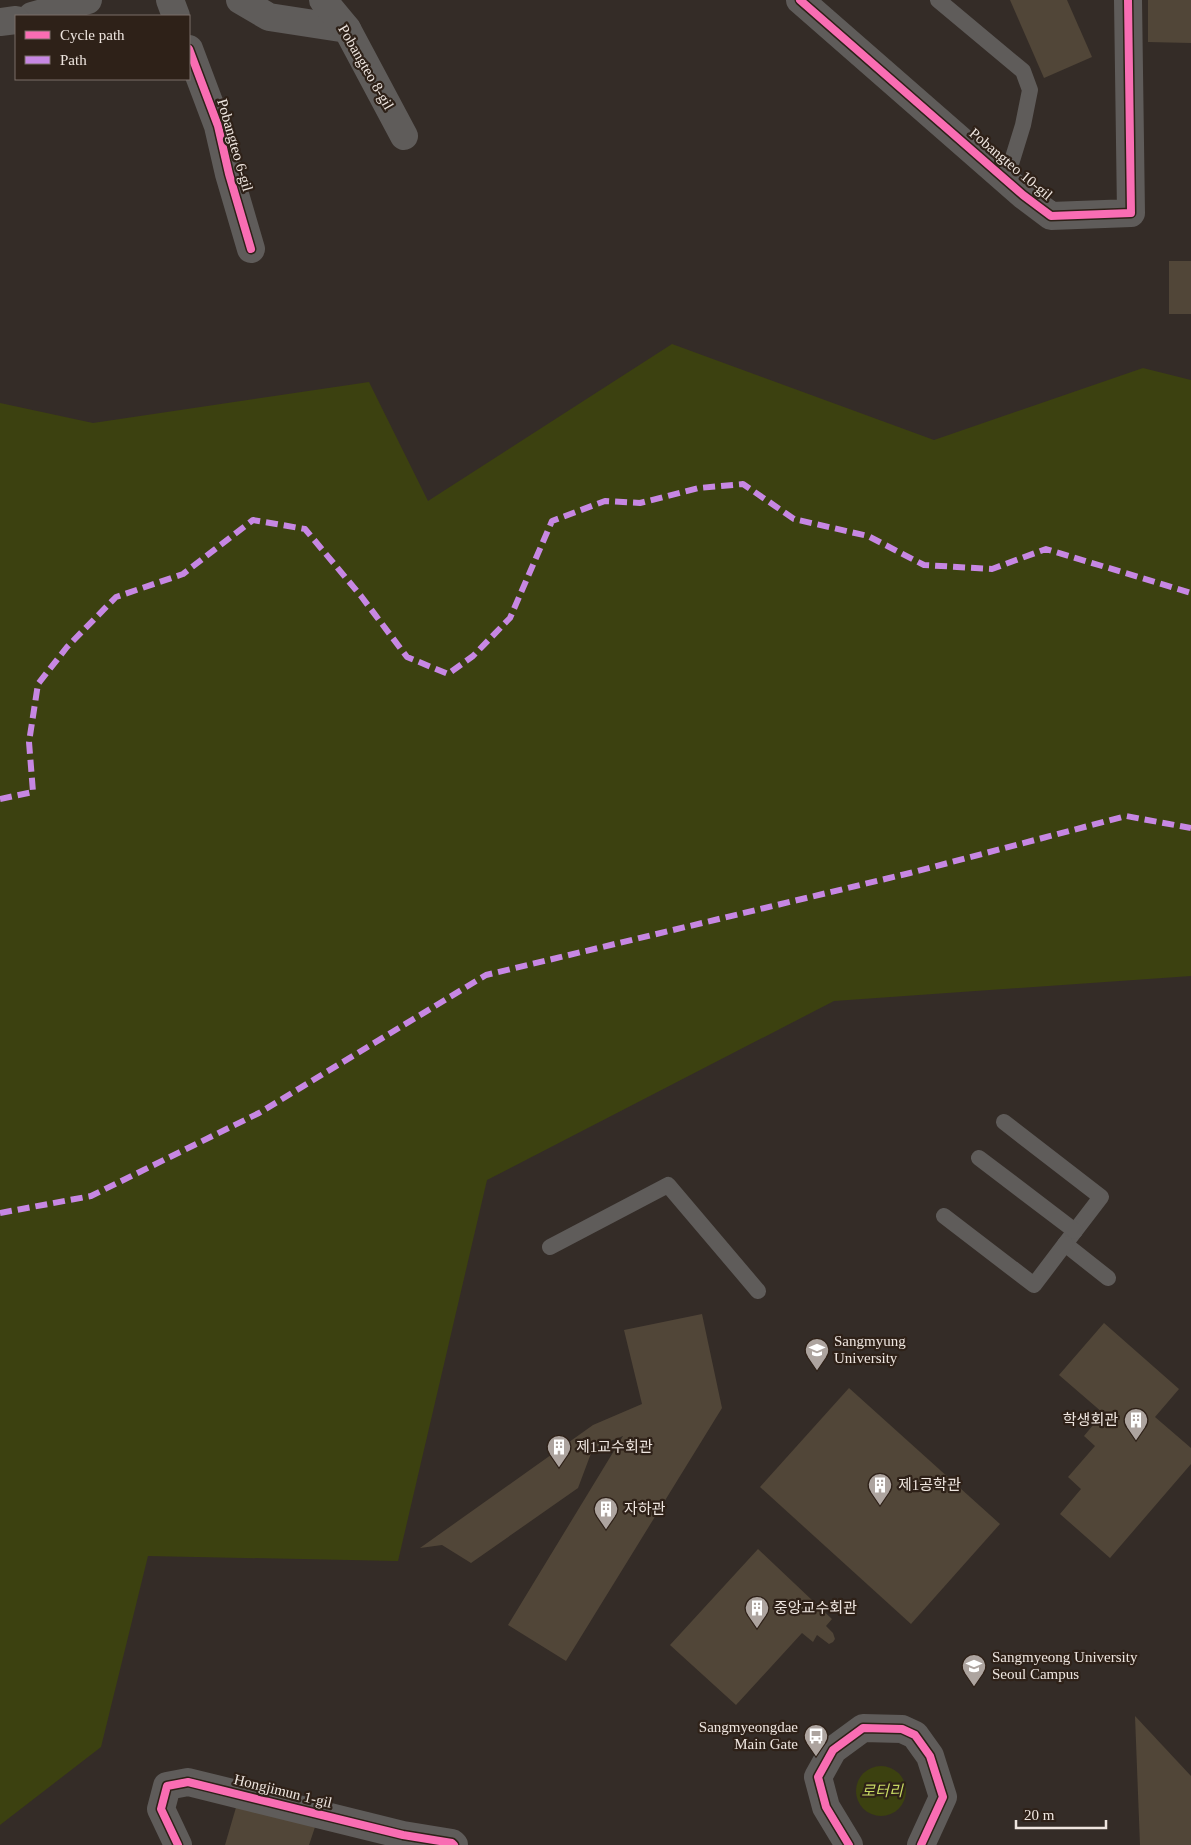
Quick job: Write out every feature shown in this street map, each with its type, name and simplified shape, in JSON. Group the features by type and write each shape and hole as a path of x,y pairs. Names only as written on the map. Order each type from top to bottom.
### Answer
{"street":[{"path":"36,15 88,0"},
{"path":"170,0 176,15"},
{"path":"240,0 269,17 348,29"},
{"name":"Pobangteo 8-gil","path":"323,0 348,29 404,136"},
{"name":"Pobangteo 10-gil","path":"800,0 1006,180 1051,216 1131,213 1128,0"},
{"path":"0,22 15,20"},
{"name":"Pobangteo 6-gil","path":"190,52 218,126 228,174 251,249"},
{"path":"849,1845 826,1807 818,1777 833,1750 863,1728 902,1728 915,1735 930,1756 943,1797 921,1845"},
{"name":"Hongjimun 1-gil","path":"178,1845 161,1809 167,1786 188,1782 403,1835 452,1843 454,1845"}],"lane":[{"path":"938,0 1023,71 1030,90 1023,126 1006,180"},
{"path":"944,1216 1034,1285 1102,1196 1004,1122"},
{"path":"979,1158 1075,1231"},
{"path":"550,1247 668,1185 758,1291"},
{"path":"1065,1244 1108,1278"}],"green space":[{"path":"672,344 934,440 1143,368 1191,380 1191,976 834,1001 487,1180 398,1561 148,1556 101,1747 0,1825 0,403 93,423 369,382 428,501"},
{"name":"로터리","path":"876,1766 886,1766 899,1773 906,1786 906,1796 899,1809 886,1816 876,1816 867,1812 860,1805 856,1796 856,1786 860,1777 867,1770"}],"building":[{"path":"1010,0 1067,0 1092,57 1044,78"},
{"path":"1148,0 1191,0 1191,43 1148,42"},
{"path":"1169,261 1191,261 1191,314 1169,314"},
{"name":"자하관","path":"702,1314 722,1408 566,1661 508,1625 623,1436 593,1448 578,1488 471,1563 442,1545 420,1548 593,1425 642,1404 624,1330"},
{"name":"학생회관","path":"1104,1323 1179,1389 1155,1417 1191,1448 1191,1464 1110,1558 1060,1514 1081,1489 1068,1477 1095,1446 1084,1436 1103,1413 1059,1375"},
{"name":"제1공학관","path":"849,1388 1000,1524 911,1624 760,1487"},
{"name":"중앙교수회관","path":"758,1549 832,1619 826,1626 833,1633 835,1639 829,1644 817,1635 813,1642 802,1633 736,1705 670,1645"},
{"path":"1135,1716 1191,1776 1191,1845 1140,1845"},
{"path":"237,1804 315,1827 309,1845 225,1845"}],"marked path":[{"path":"0,799 33,792 29,742 38,684 67,647 116,597 183,574 253,520 305,529 361,596 407,657 448,674 473,656 510,618 552,521 605,501 640,503 699,488 743,484 794,519 868,536 924,565 992,569 1046,549 1191,593"},
{"path":"0,1213 91,1196 259,1113 486,975 910,873 1126,816 1191,828"}],"cycle path":[{"path":"800,0 1023,195 1051,216 1131,213 1128,0"},
{"path":"190,52 218,126 229,174 251,249"},
{"path":"849,1845 826,1807 818,1777 833,1750 863,1728 902,1729 915,1735 930,1756 943,1797 921,1845"},
{"path":"178,1845 161,1809 167,1786 188,1782 403,1835 452,1843 454,1845"}],"place":[{"name":"Sangmyung University","path":"817,1371"},
{"name":"학생회관","path":"1136,1441"},
{"name":"제1교수회관","path":"559,1468"},
{"name":"제1공학관","path":"880,1506"},
{"name":"자하관","path":"606,1530"},
{"name":"중앙교수회관","path":"757,1629"},
{"name":"Sangmyeong University Seoul Campus","path":"974,1687"},
{"name":"Sangmyeongdae Main Gate","path":"816,1757"}]}
